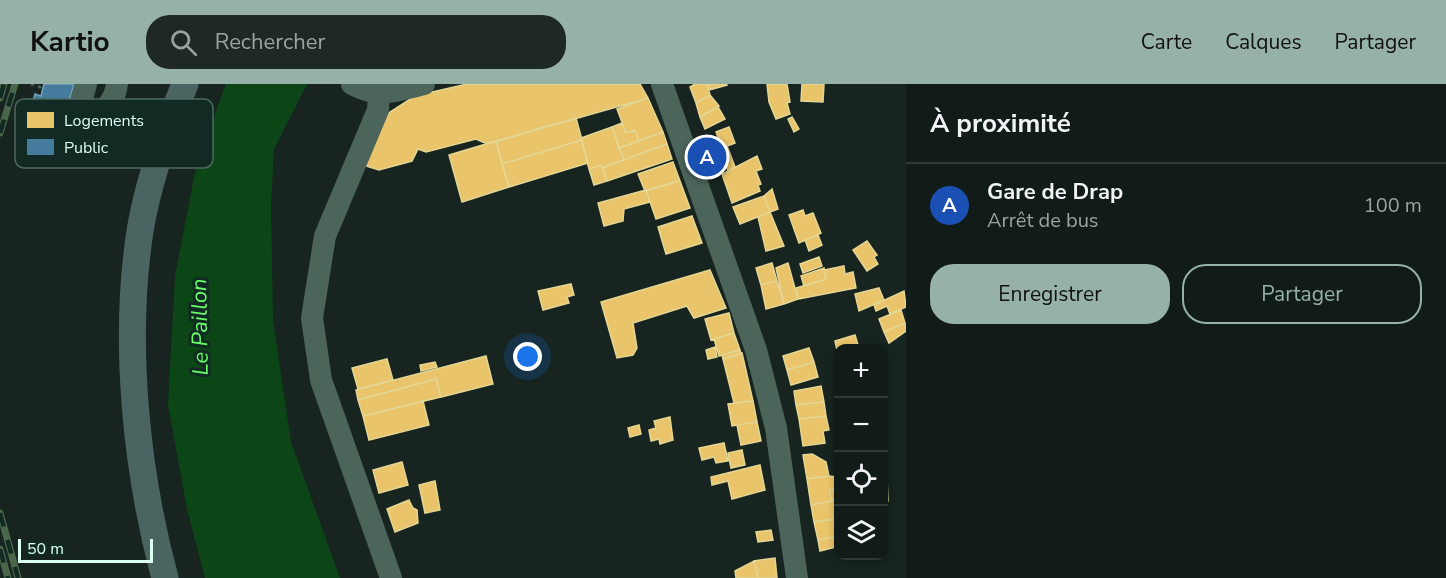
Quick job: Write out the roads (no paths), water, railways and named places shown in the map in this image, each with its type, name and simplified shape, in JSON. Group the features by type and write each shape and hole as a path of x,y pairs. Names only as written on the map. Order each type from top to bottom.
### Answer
{"main road":[{"path":"181,99 186,84"},
{"path":"193,99 198,84"},
{"path":"157,168 149,191 144,268 134,319 137,418 144,480 153,533 165,578"},
{"path":"171,168 156,233 144,268 148,325 149,407 154,468 178,578"}],"street":[{"path":"82,99 86,84"},
{"path":"113,99 117,84"},
{"path":"355,86 379,94 424,84"},
{"path":"662,84 756,350 776,428 798,578"},
{"path":"379,94 378,110 325,236 312,318 321,380 391,578"}],"water":[{"name":"Le Paillon","path":"226,84 307,84 274,149 271,207 273,320 291,442 340,578 205,578 187,509 168,405 175,276 196,168 213,168 213,119"}],"railway":[{"path":"0,98 4,84"},
{"path":"0,133 15,84"},
{"path":"0,513 18,578"},
{"path":"0,549 8,578"}],"place":[{"name":"Gare de Drap","path":"707,157"}]}
